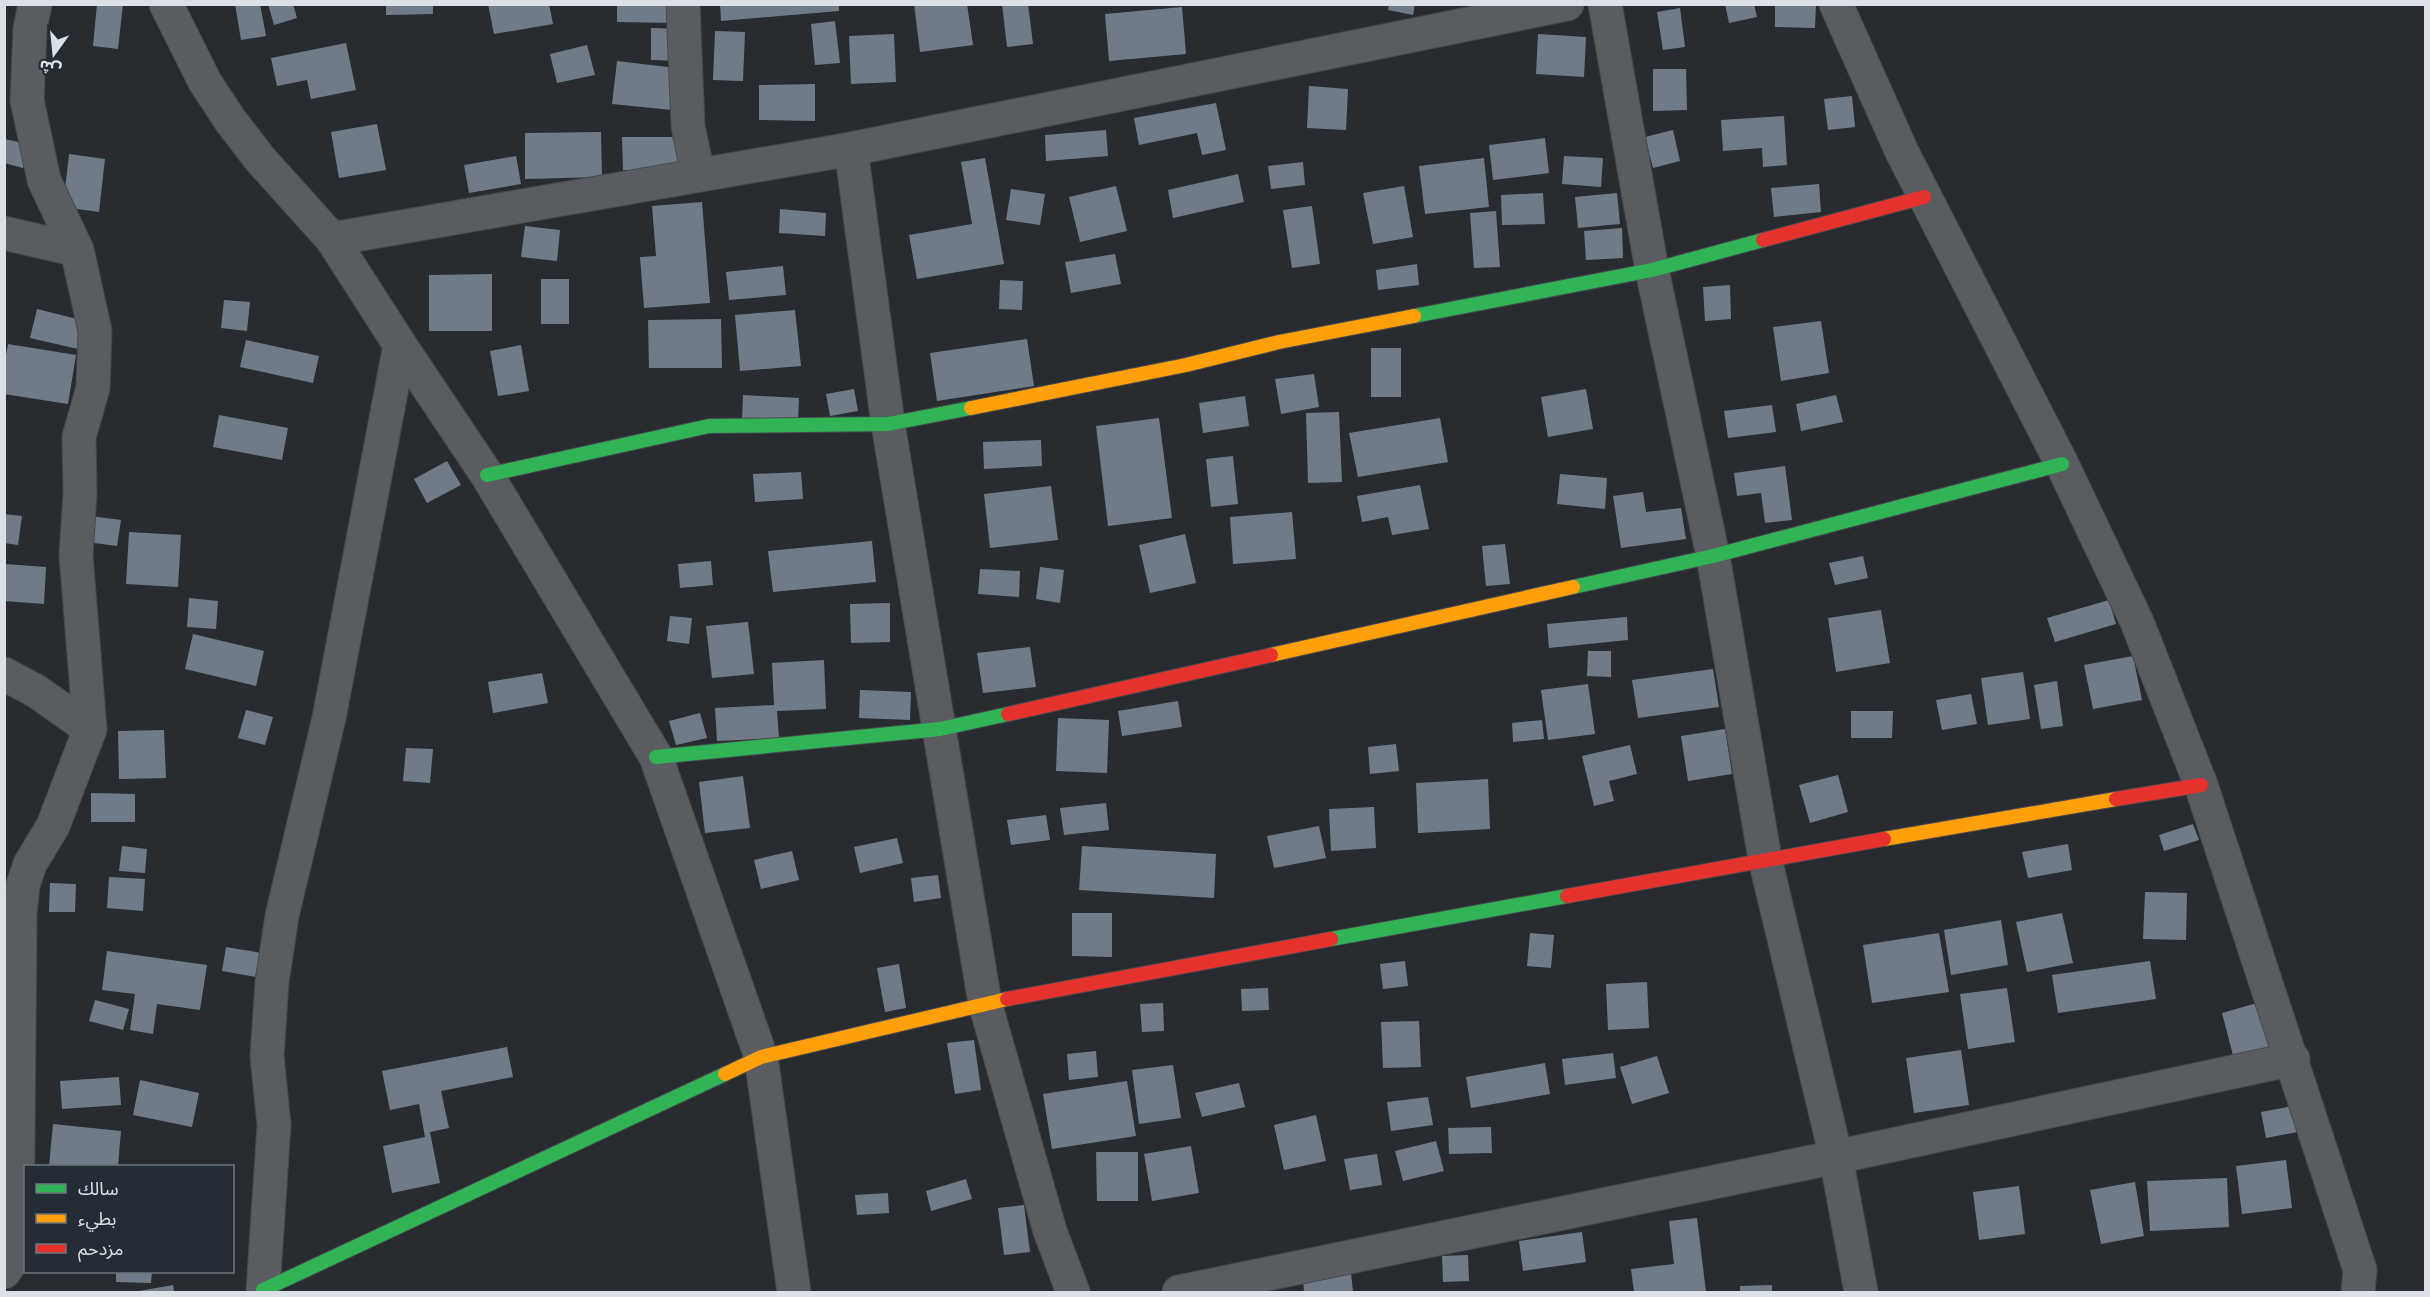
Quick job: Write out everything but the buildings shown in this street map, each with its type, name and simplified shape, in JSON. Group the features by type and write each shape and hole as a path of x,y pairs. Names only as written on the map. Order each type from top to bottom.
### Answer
{"street":[{"path":"4,1272 12,1260 17,1241 11,1058 23,885 30,864 53,826 67,794 90,729 76,555 80,494 79,437 93,388 95,331 77,250 44,180 27,100 30,30 35,4"},
{"path":"166,4 205,82 230,120 260,159 332,239 487,475 656,757 761,1057 794,1293"},
{"path":"683,4 688,126 698,174"},
{"path":"332,239 851,149 1567,4"},
{"path":"1605,4 1652,270 1713,556 1765,859 1836,1157 1861,1293"},
{"path":"1836,4 1871,86 1924,197 2062,464 2137,622 2201,784 2292,1059 2360,1270 2358,1293"},
{"path":"851,149 888,424 985,1004 1050,1231 1072,1293"},
{"path":"487,475 709,426 888,424 1186,365 1279,342 1652,270 1924,197"},
{"path":"4,233 77,250"},
{"path":"400,345 329,718 282,916 272,982 267,1056 274,1125 263,1291 761,1057 985,1004 1765,859 2201,784"},
{"path":"656,757 940,729 1713,556 2062,464"},
{"path":"4,674 36,692 90,729"},
{"path":"1179,1293 1836,1157 2292,1059"}],"traffic: fast":[{"path":"1414,316 1652,270 1763,240"},
{"path":"487,475 709,426 888,424 971,408"},
{"path":"1573,587 1713,556 2062,464"},
{"path":"656,757 940,729 1008,714"},
{"path":"1331,939 1567,896"},
{"path":"263,1292 263,1290 725,1074"}],"traffic: slow":[{"path":"971,408 1186,365 1279,342 1414,316"},
{"path":"1271,655 1573,587"},
{"path":"1884,839 2116,799"},
{"path":"725,1074 761,1057 1007,999"}],"traffic: jam":[{"path":"1763,240 1924,197"},
{"path":"1008,714 1271,655"},
{"path":"2116,799 2201,785"},
{"path":"1567,896 1884,839"},
{"path":"1007,999 1331,939"}]}
